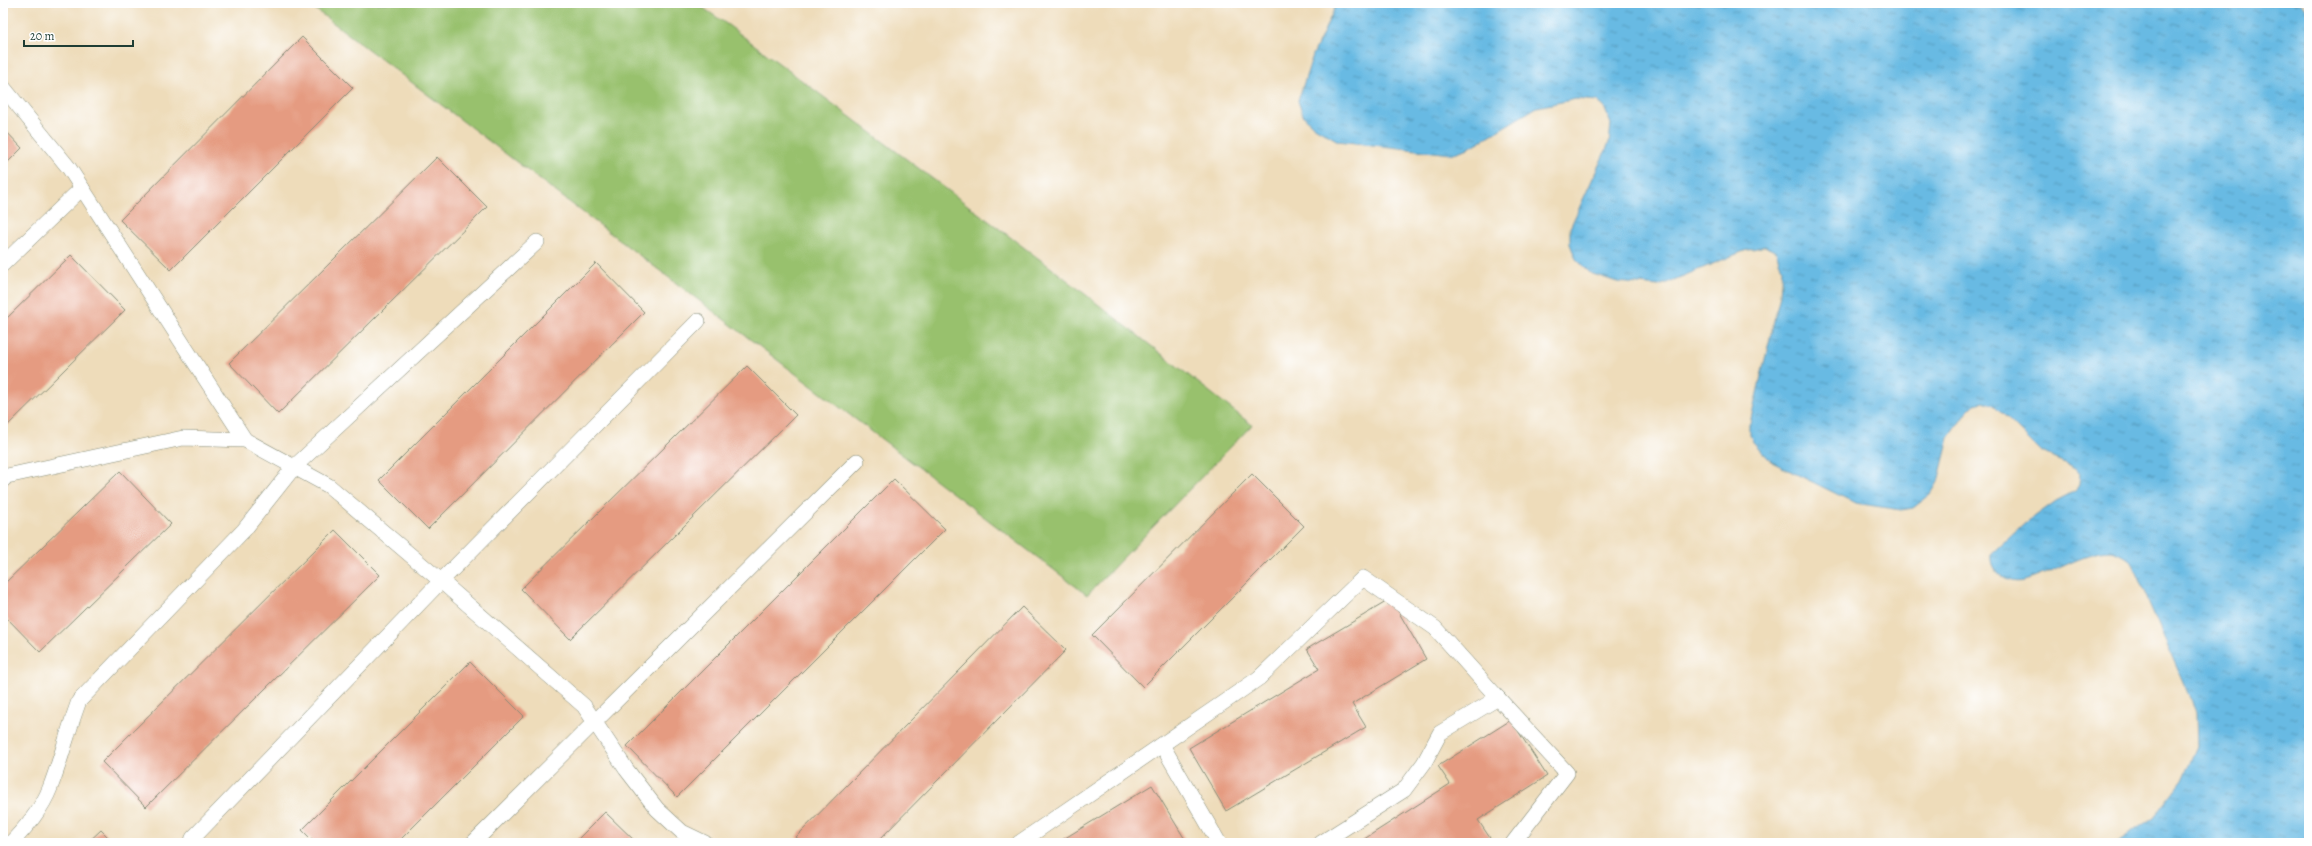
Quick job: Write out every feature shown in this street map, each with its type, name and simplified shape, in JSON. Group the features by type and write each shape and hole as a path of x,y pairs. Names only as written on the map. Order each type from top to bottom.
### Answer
{"lane":[{"path":"3,87 69,168 245,440"},
{"path":"3,264 82,188"},
{"path":"11,843 30,823 50,790 66,734 79,701 244,530 294,467 537,242"},
{"path":"191,843 193,838 441,581 698,321"},
{"path":"4,476 183,438 245,440 329,486 441,581 584,706 657,809 682,832 706,843"},
{"path":"473,843 857,461"},
{"path":"1019,843 1259,678 1363,578 1435,628 1567,773 1514,843"},
{"path":"1322,843 1404,790 1424,763 1440,733 1498,698"},
{"path":"1162,745 1219,843"}],"green space":[{"path":"321,3 696,3 728,25 1062,276 1252,425 1087,595 315,9"}],"water":[{"path":"1337,3 2300,3 2309,11 2309,843 2116,843 2154,817 2182,780 2197,746 2196,712 2131,561 2126,557 2112,551 2098,552 2077,559 2045,574 2018,582 2001,576 1993,567 1991,555 2023,525 2056,501 2075,491 2079,485 2080,474 2075,468 2041,452 1994,405 1983,402 1975,404 1966,413 1949,438 1938,482 1931,494 1913,508 1901,510 1855,503 1772,462 1753,442 1750,435 1750,423 1780,295 1782,269 1776,252 1765,246 1744,251 1659,286 1617,282 1590,273 1576,259 1570,244 1570,228 1609,143 1611,124 1604,107 1597,101 1576,99 1537,107 1469,148 1451,154 1338,141 1313,126 1303,115 1298,101 1313,55"}],"building":[{"path":"302,37 353,88 171,270 120,220"},
{"path":"3,128 22,148 3,167"},
{"path":"437,157 487,207 278,414 229,363"},
{"path":"71,255 125,310 3,430 3,322"},
{"path":"596,263 644,312 428,529 379,480"},
{"path":"747,366 796,415 570,639 521,589"},
{"path":"120,471 171,524 40,652 3,614 3,585"},
{"path":"1252,474 1304,526 1143,687 1092,635"},
{"path":"894,479 945,529 677,797 627,746"},
{"path":"335,530 380,575 146,807 102,762"},
{"path":"1391,599 1426,659 1352,704 1366,727 1226,811 1189,748 1319,669 1307,649"},
{"path":"1022,607 1066,650 876,843 803,843 796,837"},
{"path":"470,662 524,716 397,843 315,843 302,830"},
{"path":"1511,720 1547,776 1478,820 1490,838 1483,843 1358,843 1450,784 1438,766"},
{"path":"1152,785 1186,841 1183,843 1057,843"},
{"path":"605,812 637,843 574,843"},
{"path":"101,830 114,843 87,843"}]}
